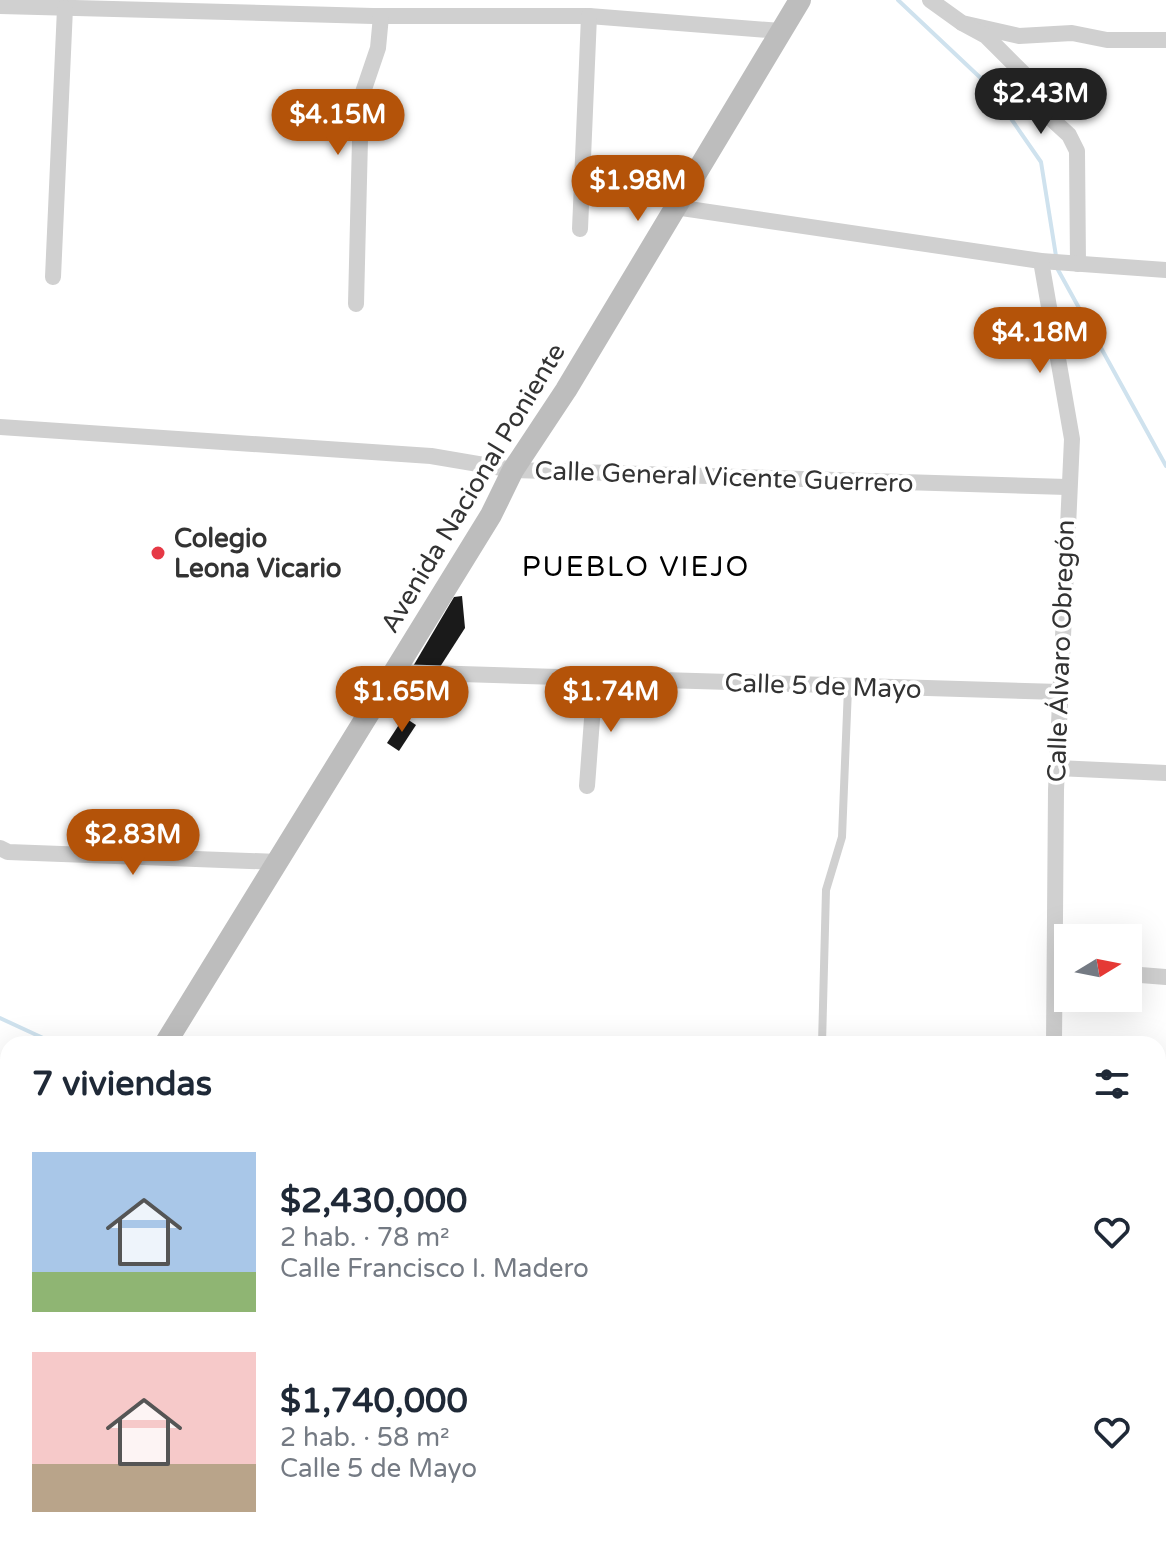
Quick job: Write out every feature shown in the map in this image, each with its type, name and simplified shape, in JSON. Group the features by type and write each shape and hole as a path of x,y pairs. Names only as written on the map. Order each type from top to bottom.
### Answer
{"street":[{"name":"Avenida Nacional Poniente","path":"170,1036 491,515 513,470 800,0"},
{"path":"930,0 986,36 1033,83 1045,113 1069,135 1077,151 1078,264"},
{"path":"0,6 589,16 781,31"},
{"path":"53,277 65,8"},
{"path":"356,304 361,98 378,48 376,13"},
{"path":"580,229 589,16"},
{"path":"962,23 1019,36 1072,33 1107,40 1166,40"},
{"path":"675,207 1041,261 1166,270"},
{"name":"Calle Álvaro Obregón","path":"1041,261 1072,439 1067,487 1057,768 1060,924"},
{"name":"Calle General Vicente Guerrero","path":"0,427 431,456 513,470 1067,487"},
{"name":"Calle 5 de Mayo","path":"394,672 1060,692"},
{"path":"587,786 595,679"},
{"path":"1057,768 1166,773"},
{"path":"0,848 8,852 278,862"},
{"path":"1142,975 1166,977"},
{"name":"Calle Álvaro Obregón","path":"1055,1036 1057,1012"}],"lane":[{"path":"822,1036 826,890 842,837 848,688"}],"building":[{"path":"462,596 465,628 438,670 412,668 454,597"},
{"path":"404,717 416,725 399,751 387,743"}],"waterway":[{"path":"898,0 987,84 1041,162 1056,256"},
{"path":"1057,268 1166,466"},
{"path":"0,1018 39,1036"}],"place":[{"name":"Colegio Leona Vicario","path":"158,553"}],"district":[{"name":"PUEBLO VIEJO","path":"636,567"}]}
